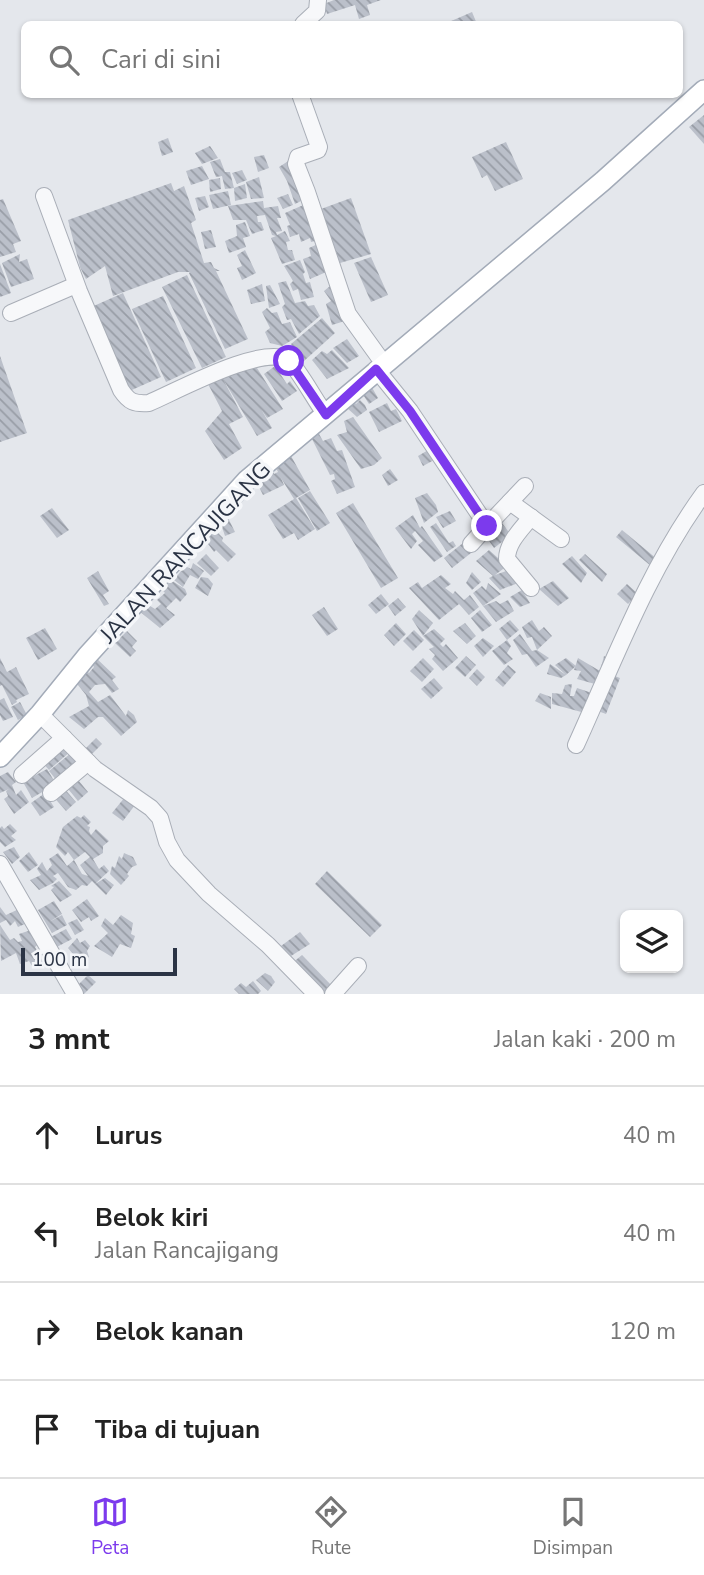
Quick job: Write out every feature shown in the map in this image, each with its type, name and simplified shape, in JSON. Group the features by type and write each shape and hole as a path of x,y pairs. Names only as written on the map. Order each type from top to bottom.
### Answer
{"main road":[{"name":"JALAN RANCAJIGANG","path":"0,757 40,715 87,656 247,480 603,181 704,90"}],"street":[{"path":"307,21 316,13 318,0"},
{"path":"301,98 319,148 298,157 296,164 348,314 380,367 487,526"},
{"path":"44,196 76,285 128,401 149,403 246,360 277,356 289,361 326,415"},
{"path":"11,313 76,285"},
{"path":"471,544 525,486"},
{"path":"576,745 659,561 704,493"},
{"path":"510,502 561,539"},
{"path":"531,517 514,538 507,554 507,559 531,588"},
{"path":"40,715 88,762 151,808 160,818 167,842 177,860 209,894 268,945 316,994"},
{"path":"22,775 64,738"},
{"path":"51,793 88,762"},
{"path":"0,864 75,994"},
{"path":"333,994 358,966"}],"building":[{"path":"334,0 381,0 367,5 370,15 359,19 355,5 327,14 324,4"},
{"path":"472,12 476,21 451,21"},
{"path":"704,115 704,144 689,127"},
{"path":"168,138 173,152 162,156 158,142"},
{"path":"506,142 523,179 495,191 487,175 482,178 472,157"},
{"path":"210,146 218,158 202,164 195,153"},
{"path":"264,155 269,168 258,172 254,157"},
{"path":"293,158 305,199 295,204 279,167"},
{"path":"220,159 225,172 230,172 234,188 225,189 222,176 216,177 210,162"},
{"path":"202,166 209,179 191,185 186,171"},
{"path":"242,170 247,180 237,184 232,173"},
{"path":"259,177 264,198 251,199 246,182"},
{"path":"220,178 221,189 210,192 209,180"},
{"path":"171,183 174,191 184,186 196,220 191,223 204,263 211,262 214,268 220,271 216,271 248,339 225,349 190,272 178,272 113,296 105,266 86,279 80,267 68,220"},
{"path":"245,184 247,198 235,201 234,188"},
{"path":"228,191 231,205 213,209 209,195"},
{"path":"288,194 293,205 283,209 277,198"},
{"path":"205,196 209,207 199,211 195,198"},
{"path":"351,198 371,254 340,263 321,209"},
{"path":"3,199 21,241 13,244 16,252 0,257 0,200"},
{"path":"263,201 264,208 278,206 281,218 277,218 282,231 276,232 277,235 285,231 290,241 286,242 288,250 292,250 295,260 282,264 271,238 276,236 272,235 265,215 257,216 264,230 252,234 246,220 233,220 228,206"},
{"path":"308,203 320,240 311,242 310,238 301,242 299,234 290,237 287,226 290,225 285,213"},
{"path":"245,222 250,236 243,238 246,247 229,253 225,241 237,236 236,225"},
{"path":"211,230 216,247 205,249 201,232"},
{"path":"320,243 331,270 310,279 303,259 311,256 309,248"},
{"path":"245,250 256,273 242,280 237,268 242,266 237,255"},
{"path":"20,254 19,262 27,259 34,279 11,287 2,263"},
{"path":"371,257 388,295 371,302 354,263"},
{"path":"300,260 306,283 310,282 314,297 301,300 298,289 293,291 290,284 293,281 284,266"},
{"path":"0,264 11,293 0,297"},
{"path":"187,275 226,357 202,368 162,287"},
{"path":"286,281 295,303 305,301 308,306 314,305 320,316 299,334 291,319 287,320 282,307 285,304 278,283"},
{"path":"262,284 265,301 251,304 247,290"},
{"path":"270,285 280,304 269,308 266,286"},
{"path":"330,286 348,320 332,325 326,304 331,301 324,291"},
{"path":"123,293 161,377 125,393 87,309"},
{"path":"163,296 196,368 166,382 132,309"},
{"path":"267,308 272,313 277,312 282,324 290,322 297,337 282,346 270,343 265,332 270,328 262,312"},
{"path":"322,318 335,333 304,361 291,344"},
{"path":"347,339 359,356 347,363 333,348"},
{"path":"332,350 349,368 327,379 312,360 322,351 327,354"},
{"path":"0,356 27,433 0,442"},
{"path":"252,360 283,409 267,418 261,409 272,428 257,436 223,379 243,417 229,424 242,448 224,460 205,431 222,411 206,380"},
{"path":"275,366 287,384 290,381 297,391 282,401 264,374"},
{"path":"370,384 378,398 369,404 360,390"},
{"path":"351,399 356,404 360,400 367,410 357,417 346,407"},
{"path":"387,403 391,411 396,409 402,421 379,432 369,412"},
{"path":"353,417 382,458 374,465 361,469 337,435 347,432 344,421"},
{"path":"319,434 323,441 331,438 337,451 342,450 355,487 337,494 331,481 335,479 334,474 330,475 311,437"},
{"path":"430,449 436,459 423,466 418,456"},
{"path":"291,456 310,490 296,498 315,529 298,540 294,533 283,539 268,515 294,499 281,478 284,485 263,495 253,475 270,466 274,474 278,472 275,466"},
{"path":"390,469 398,480 388,486 382,475"},
{"path":"310,491 330,523 317,531 298,498"},
{"path":"427,493 438,512 424,523 415,498"},
{"path":"353,503 398,578 381,588 336,513"},
{"path":"52,508 69,530 57,538 40,516"},
{"path":"450,511 456,521 443,528 436,517"},
{"path":"413,515 443,556 434,562 418,545 423,541 415,531 412,534 417,541 411,549 395,528"},
{"path":"228,518 235,532 225,536 220,521"},
{"path":"213,521 219,526 215,530 223,538 222,541 236,554 228,562 216,550 214,552 203,537"},
{"path":"436,523 449,543 453,541 456,546 447,552 430,527"},
{"path":"502,523 511,535 494,548 485,535"},
{"path":"622,530 657,559 651,566 616,537"},
{"path":"463,543 471,553 452,568 444,558"},
{"path":"489,550 507,566 495,575 509,570 518,583 500,590 489,578 493,576 476,561"},
{"path":"206,554 219,568 211,576 197,563"},
{"path":"585,554 607,574 602,582 579,560"},
{"path":"572,556 587,573 581,583 562,564"},
{"path":"193,563 204,571 198,579 190,575 183,587 174,580 185,566 191,569"},
{"path":"98,571 109,591 103,595 109,604 104,606 87,578"},
{"path":"472,572 481,582 472,590 466,583"},
{"path":"441,575 451,584 445,588 453,594 455,591 464,600 470,595 479,607 469,615 459,604 439,620 409,588 418,582 422,588"},
{"path":"201,577 208,578 213,584 208,596 195,588"},
{"path":"169,579 185,589 187,594 180,602 176,598 166,608 175,615 160,628 139,611 147,604 155,609 161,604 157,600 165,593 159,586"},
{"path":"553,581 569,598 558,606 539,589"},
{"path":"488,583 501,594 483,606 473,593 482,586 486,590"},
{"path":"627,584 638,594 628,604 617,594"},
{"path":"522,590 530,603 520,607 510,597"},
{"path":"381,594 389,604 376,614 368,605"},
{"path":"398,598 406,607 395,616 388,606"},
{"path":"508,600 514,611 496,622 483,606 496,601 500,604"},
{"path":"324,607 338,629 327,636 312,615"},
{"path":"419,610 433,623 423,636 412,619"},
{"path":"480,610 492,625 482,632 471,618"},
{"path":"510,620 519,630 507,640 499,629"},
{"path":"532,620 539,631 544,627 552,636 537,650 532,637 527,638 522,627"},
{"path":"396,623 406,634 394,646 384,635"},
{"path":"465,623 476,636 467,644 453,631"},
{"path":"45,628 57,649 38,660 26,638"},
{"path":"434,629 445,639 440,644 443,647 446,644 458,658 443,671 432,659 435,655 429,649 434,647 423,636"},
{"path":"414,630 424,640 413,651 403,641"},
{"path":"127,631 137,641 132,647 136,651 130,657 115,643"},
{"path":"520,634 532,651 537,650 549,658 536,667 527,654 522,655 513,640"},
{"path":"483,638 494,646 483,657 474,646"},
{"path":"507,640 511,646 507,653 513,659 504,665 492,651"},
{"path":"94,656 116,677 112,680 119,689 112,693 105,684 95,685 89,692 98,702 110,695 126,716 128,710 137,722 121,736 103,717 98,717 84,729 69,717 89,706 86,695 74,680 83,667 89,673 94,667 90,661"},
{"path":"466,656 476,665 465,677 455,668"},
{"path":"604,656 617,663 615,676 620,678 606,714 587,707 585,713 552,704 552,693 562,694 565,685 572,684 570,696 574,696 577,688 592,693 595,684 577,679 581,671 574,670 578,658 600,671"},
{"path":"0,658 7,672 16,667 29,694 12,705 2,685 0,686"},
{"path":"423,658 434,669 422,682 410,671"},
{"path":"566,658 576,666 566,675 555,665"},
{"path":"550,664 566,675 561,678 547,674"},
{"path":"508,665 516,672 503,687 495,680"},
{"path":"477,669 485,677 477,686 469,678"},
{"path":"434,678 443,688 431,699 421,689"},
{"path":"540,693 551,697 551,709 535,701"},
{"path":"4,698 13,717 3,721 0,715 0,700"},
{"path":"20,702 27,715 18,720 11,707"},
{"path":"96,738 102,744 89,757 83,751"},
{"path":"64,744 71,751 49,770 41,761"},
{"path":"71,753 81,765 59,783 49,771"},
{"path":"47,769 56,784 32,798 23,782"},
{"path":"8,772 16,782 12,785 16,795 21,790 29,802 14,814 4,799 8,796 6,791 9,789 0,793 0,776"},
{"path":"74,775 88,792 78,801 64,784"},
{"path":"62,786 76,802 66,811 52,795"},
{"path":"45,793 54,807 40,816 31,803"},
{"path":"125,797 135,805 123,821 112,813"},
{"path":"84,815 91,822 87,826 90,827 91,835 96,829 109,841 103,846 103,853 93,859 99,869 104,865 109,871 95,884 92,881 76,890 68,887 58,873 53,876 57,879 53,883 39,890 30,880 41,875 37,869 42,862 47,871 52,865 49,859 58,853 67,866 74,860 68,852 65,856 56,847 63,827 77,816 81,818","holes":["85,852 90,857 80,865 88,876 82,874 74,860"]},
{"path":"10,824 17,831 11,836 16,840 5,847 0,842 0,828 2,826 4,829"},
{"path":"14,847 20,857 12,864 3,852"},
{"path":"29,852 38,865 28,872 19,861"},
{"path":"124,853 133,857 137,865 132,867 127,874 129,876 121,885 110,874 112,866 115,868 119,856 122,859"},
{"path":"327,871 382,925 370,937 315,884"},
{"path":"105,878 114,885 106,895 95,884"},
{"path":"59,881 72,895 60,902 51,890 54,887 51,886"},
{"path":"87,899 99,916 91,921 89,917 81,922 72,910"},
{"path":"54,901 62,914 49,922 62,915 67,925 52,933 38,910"},
{"path":"0,907 6,915 19,909 27,923 18,927 15,921 10,926 6,920 0,923"},
{"path":"121,915 133,923 131,934 135,936 131,948 120,944 112,957 94,946 108,933 101,926 105,918 113,925"},
{"path":"77,919 84,930 75,935 68,923"},
{"path":"0,925 10,940 14,938 18,942 22,941 19,934 31,930 40,943 35,947 43,962 33,967 29,961 20,964 16,953 1,961"},
{"path":"66,929 72,939 53,949 47,939"},
{"path":"300,932 310,944 291,956 281,946"},
{"path":"77,938 80,943 85,940 90,946 87,951 89,957 80,962 68,948"},
{"path":"302,955 333,987 326,994 319,994 291,964"},
{"path":"265,973 275,982 268,991 256,980"},
{"path":"88,975 96,982 81,994 75,988"},
{"path":"253,981 261,991 258,994 239,994 234,989 241,983 246,987"}],"route":[{"path":"289,361 326,415 376,369 410,411 487,526"}]}
